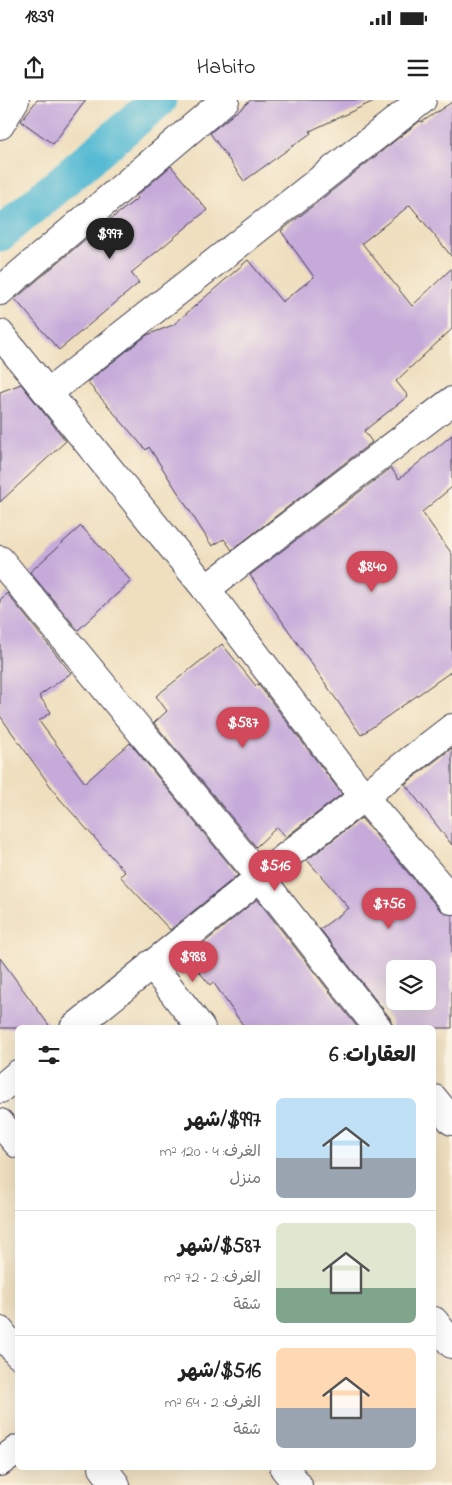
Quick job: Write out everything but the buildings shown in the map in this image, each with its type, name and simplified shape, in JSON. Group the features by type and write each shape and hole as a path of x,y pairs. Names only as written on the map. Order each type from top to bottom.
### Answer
{"street":[{"path":"0,125 15,100"},
{"path":"0,291 225,100"},
{"path":"48,394 422,100"},
{"path":"0,334 206,589 364,796 452,900"},
{"path":"206,589 452,401"},
{"path":"0,560 260,877 376,1025"},
{"path":"78,1025 260,877 452,728"},
{"path":"151,964 199,1025"},
{"path":"0,1089 15,1076"},
{"path":"436,1101 452,1121"},
{"path":"0,1123 15,1140"},
{"path":"436,1324 452,1344"},
{"path":"0,1331 15,1350"},
{"path":"0,1462 15,1451"},
{"path":"105,1470 116,1485"},
{"path":"286,1470 298,1485"}],"waterway":[{"path":"0,234 159,100"}]}
